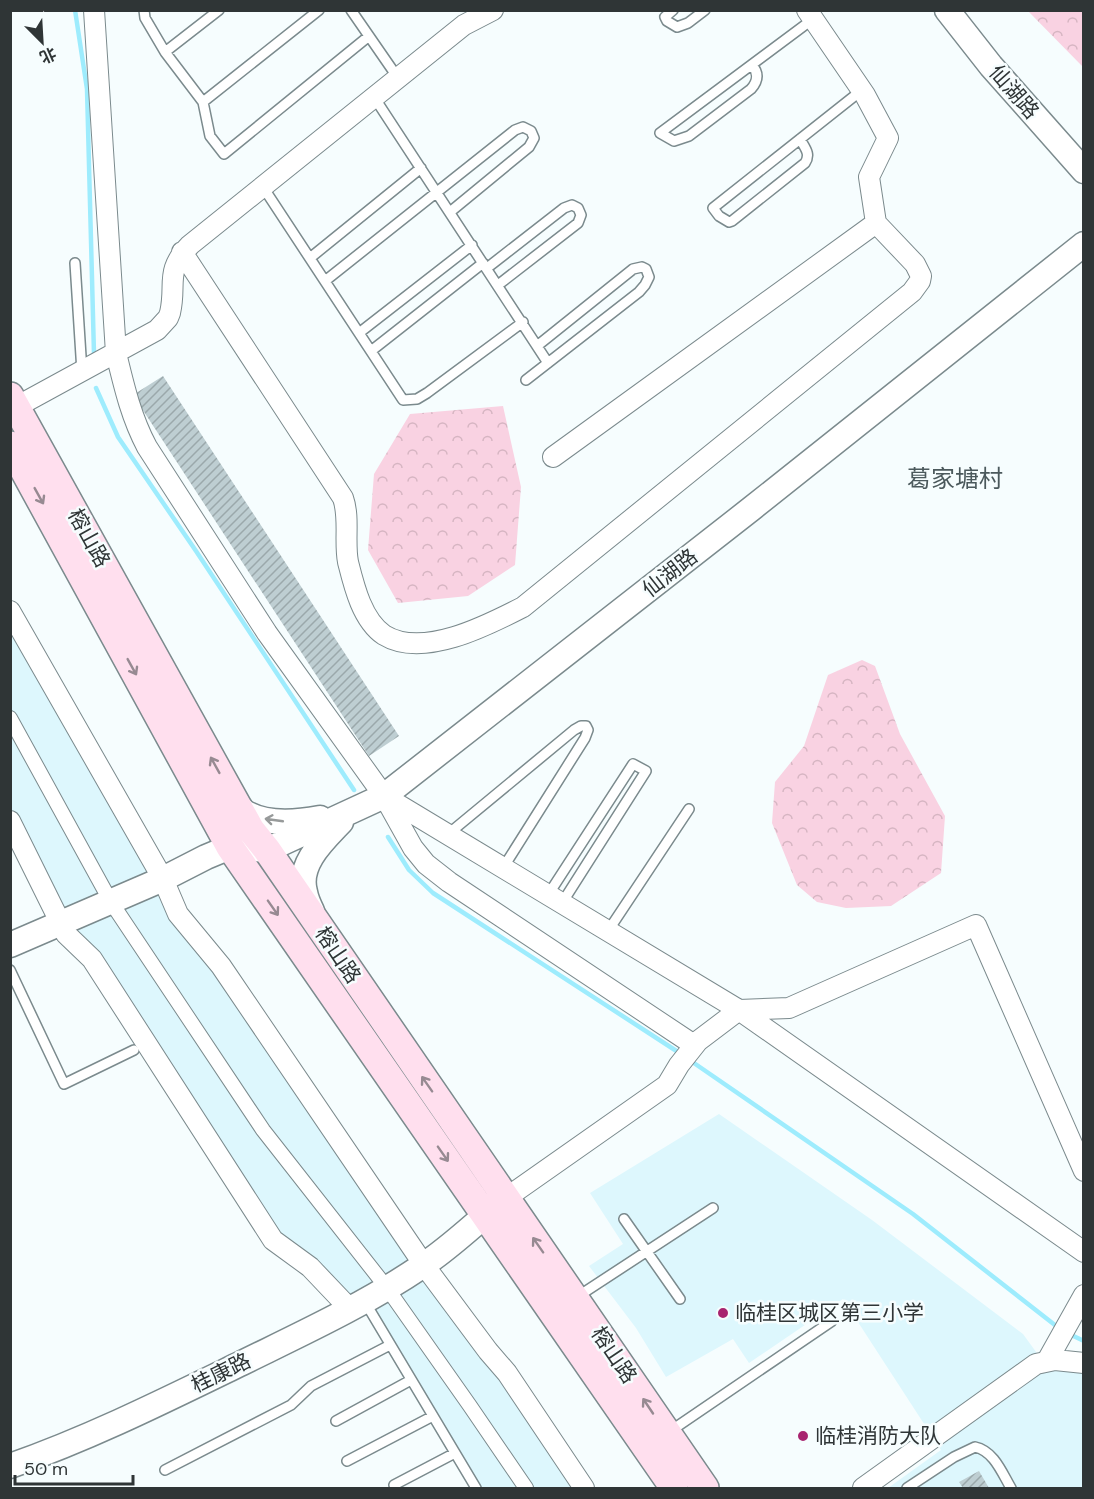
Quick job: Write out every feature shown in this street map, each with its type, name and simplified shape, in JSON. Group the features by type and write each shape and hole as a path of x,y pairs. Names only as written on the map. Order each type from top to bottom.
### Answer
{"main road":[{"name":"榕山路","path":"13,401 251,830 317,924 674,1488"},
{"name":"榕山路","path":"10,445 225,836 249,874 496,1207 575,1298 705,1488"}],"street":[{"path":"94,10 116,353 126,395 139,432 147,447 267,633 384,796 413,848 426,864 694,1045"},
{"path":"13,401 82,372 149,335 168,318 172,306 173,268 182,252 464,25 493,10"},
{"name":"仙湖路","path":"947,10 991,66 1083,171"},
{"path":"182,252 343,498 346,507 345,538 353,582 362,606 374,624 384,634 399,641 421,643 457,636 490,624 523,607 912,292 920,281 919,270 876,223 869,177 888,138 862,90 810,15"},
{"path":"554,457 876,223"},
{"name":"仙湖路","path":"225,836 267,850 384,796 733,524 1083,244"},
{"path":"10,611 163,879 178,914 221,966 424,1265 488,1352 507,1373 584,1488"},
{"path":"10,718 111,902 263,1131 387,1288 526,1488"},
{"path":"384,796 739,1010 1083,1252"},
{"path":"234,801 248,814 274,821 307,821 352,811"},
{"path":"317,924 304,890 304,873 315,849 352,811"},
{"path":"10,821 66,934 92,959 125,1014 227,1166 273,1240 357,1304"},
{"path":"10,945 163,879 206,857 214,841 225,836"},
{"path":"206,857 229,861 249,874"},
{"path":"496,1207 667,1085 678,1065 694,1045 714,1026 739,1010 789,1008 976,925 1083,1171"},
{"name":"桂康路","path":"10,1466 54,1451 149,1408 357,1304 424,1265 496,1207"},
{"path":"1047,1361 1083,1295"},
{"path":"863,1488 1026,1371 1047,1361 1083,1363"}],"lane":[{"path":"165,52 219,10"},
{"path":"203,102 320,10"},
{"path":"351,10 398,78"},
{"path":"673,10 665,16 667,21 677,27 688,23 705,10"},
{"path":"146,11 165,52 203,102 210,136 224,154 369,36"},
{"path":"752,65 757,82 751,89 689,136 674,141 660,133 752,65 810,15"},
{"path":"800,139 808,152 805,163 732,221 729,222 718,216 713,208 800,139 862,90"},
{"path":"374,97 548,363"},
{"path":"325,281 519,128 526,128 533,134 533,143 529,147 450,212"},
{"path":"310,258 421,168"},
{"path":"262,186 403,399 413,400 427,393 523,322"},
{"path":"371,351 564,208 572,205 578,208 581,215 578,224 498,285"},
{"path":"359,333 472,245"},
{"path":"75,263 82,372"},
{"path":"526,380 639,292 649,278 646,269 642,267 633,269 537,346"},
{"path":"447,834 574,730 580,726 586,726 588,730 585,738 503,868"},
{"path":"633,764 646,771 555,899 633,764"},
{"path":"608,931 689,809"},
{"path":"10,970 64,1084 134,1050"},
{"path":"575,1298 713,1208"},
{"path":"624,1219 680,1299"},
{"path":"357,1304 390,1345 476,1488"},
{"path":"667,1433 832,1321"},
{"path":"165,1470 291,1405 311,1386 390,1345"},
{"path":"336,1420 411,1380"},
{"path":"347,1461 433,1416"},
{"path":"907,1488 954,1457 975,1447 985,1450 995,1461 1011,1488"},
{"path":"394,1485 455,1453"}],"shaded area":[{"path":"10,611 163,879 584,1488 476,1488 364,1301 349,1308 284,1250 125,1014 11,821"},
{"name":"临桂区城区第三小学","path":"719,1114 872,1220 1023,1334 1047,1367 1083,1373 1083,1488 888,1488 941,1450 843,1299 749,1363 733,1339 666,1377 636,1328 589,1266 623,1244 590,1193"}],"green space":[{"path":"1028,11 1083,11 1083,67"},
{"path":"503,406 521,487 515,565 468,596 398,603 368,550 374,474 410,414"},
{"path":"862,660 875,666 900,734 945,816 941,873 891,906 846,908 817,902 797,885 772,823 775,782 804,746 828,675"}],"building":[{"path":"163,376 399,736 369,756 133,395"},
{"path":"979,1471 989,1488 963,1488 959,1482"}],"waterway":[{"path":"75,10 87,89 94,354"},
{"path":"96,388 118,437 354,790"},
{"path":"388,837 409,870 433,893 678,1052"},
{"path":"691,1061 913,1214 1060,1329"},
{"path":"1067,1333 1084,1341"}],"place":[{"name":"临桂区城区第三小学","path":"723,1313"},
{"name":"临桂消防大队","path":"803,1436"}],"district":[{"name":"葛家塘村","path":"955,478"}]}
